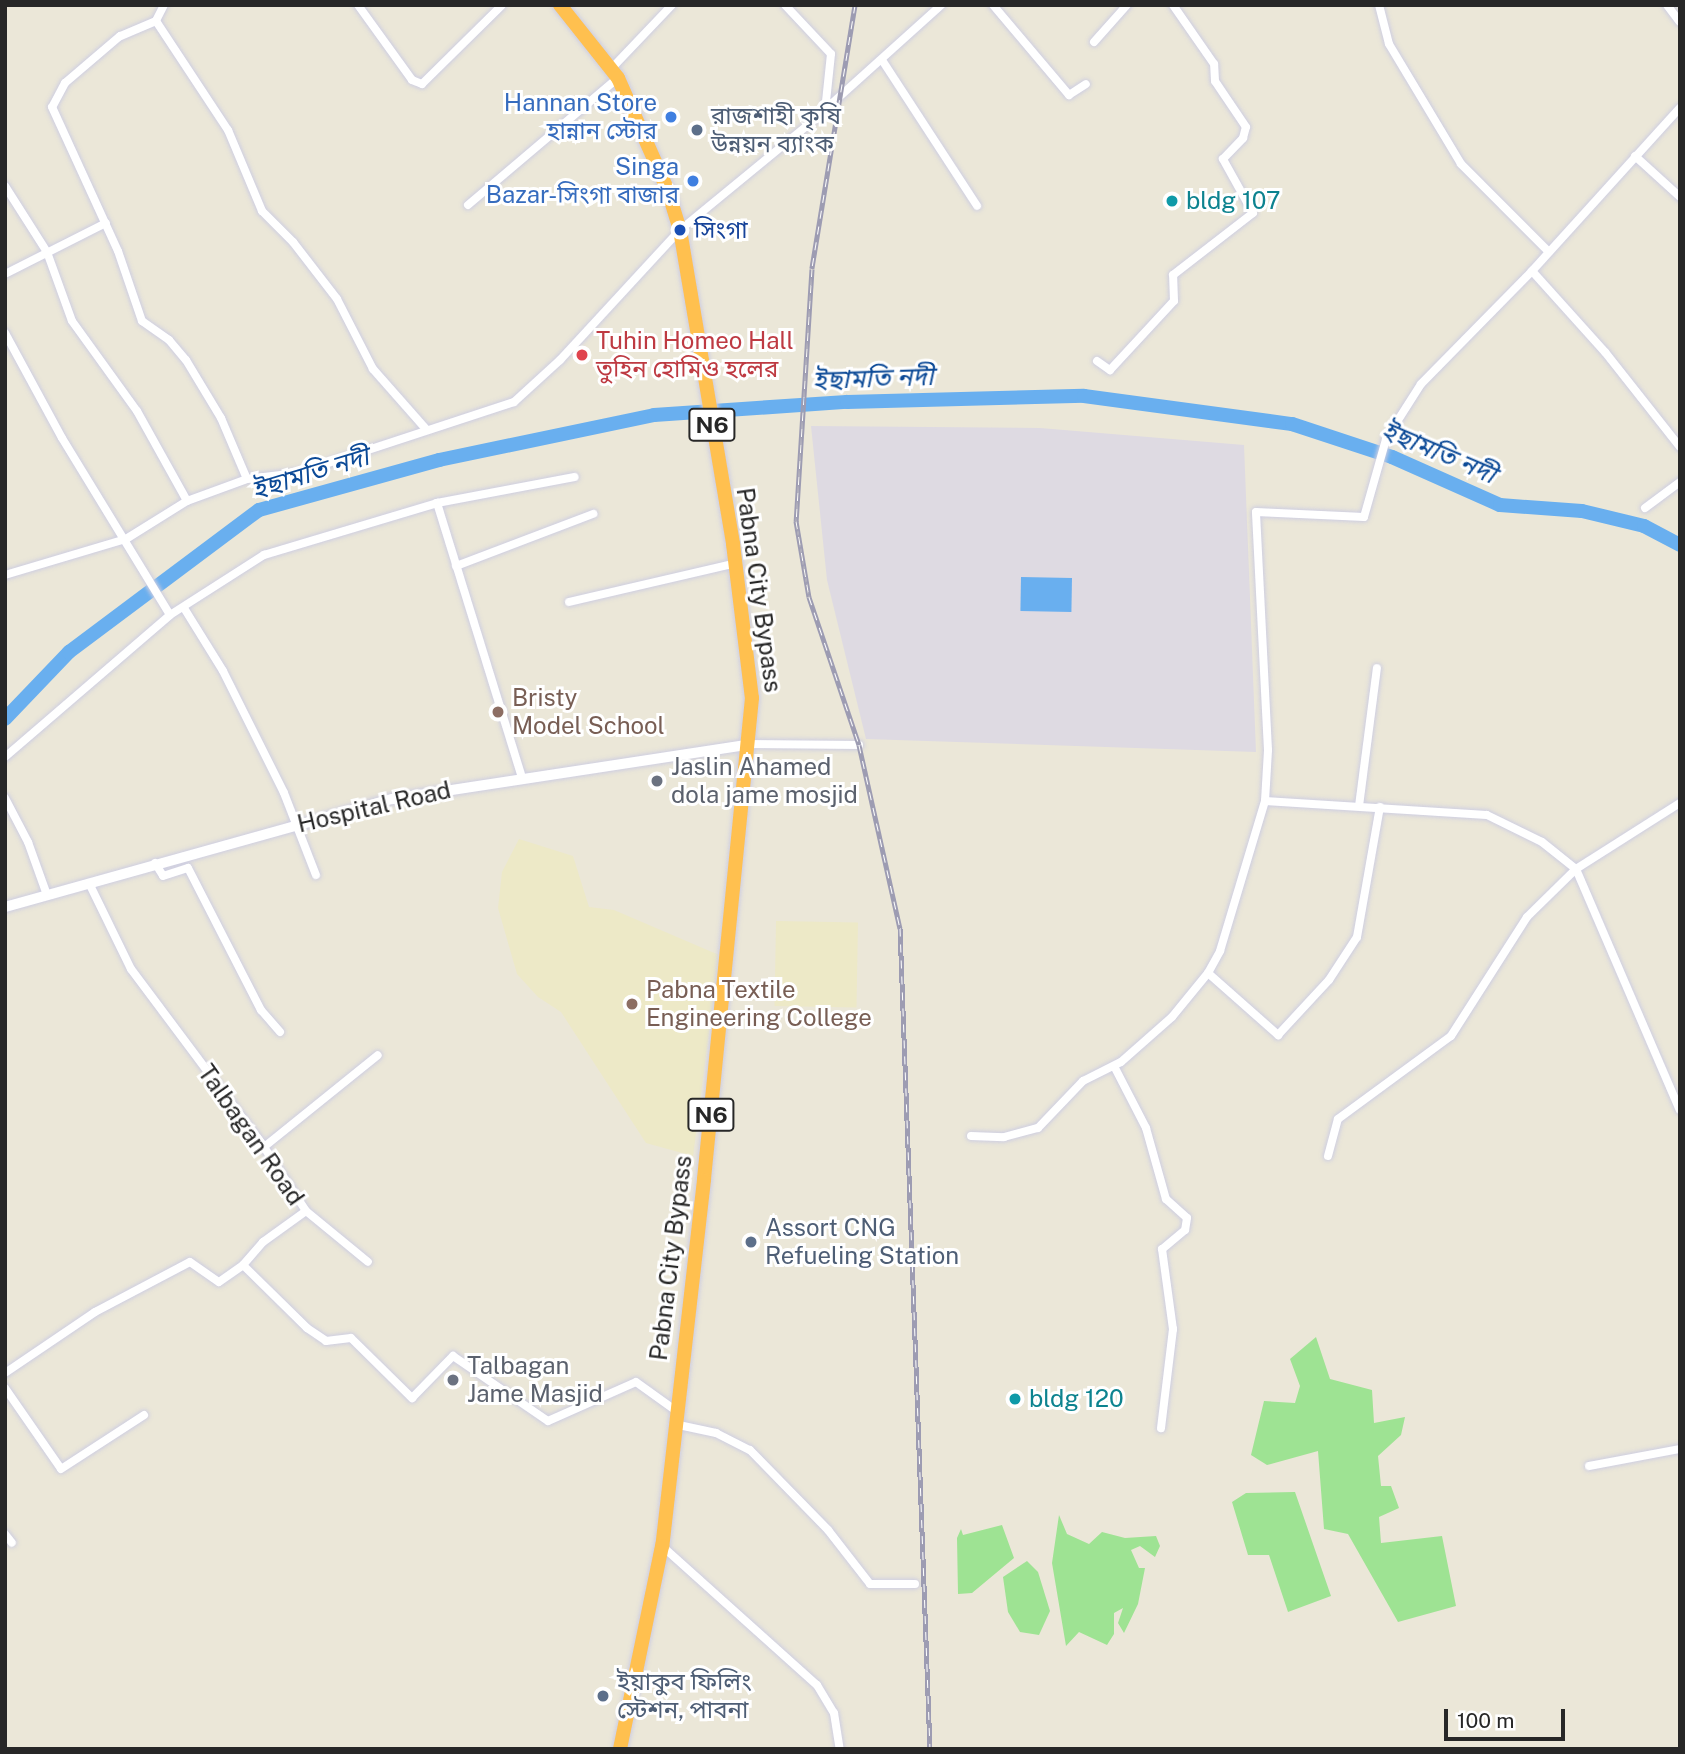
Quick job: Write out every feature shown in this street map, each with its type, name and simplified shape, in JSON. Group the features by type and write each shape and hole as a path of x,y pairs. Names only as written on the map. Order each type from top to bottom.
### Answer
{"highway":[{"name":"N6","path":"560,5 615,74 664,180 680,230"},
{"name":"Pabna City Bypass","path":"620,1749 662,1546 675,1417 705,1180 751,744 749,661 736,563 680,230"}],"main road":[{"name":"Hospital Road","path":"5,907 155,863 393,799 522,777 751,744"}],"street":[{"path":"164,5 156,21 120,36 65,83 52,101 106,223 142,321 169,340 186,359 221,418 247,479"},
{"path":"358,5 412,80 422,84 502,5"},
{"path":"468,205 615,74 673,5"},
{"path":"785,5 831,54 825,111"},
{"path":"5,575 126,539 187,501 247,479 298,473 522,397 680,230 825,111 941,5"},
{"path":"993,5 1069,95 1086,84"},
{"path":"1094,43 1127,5"},
{"path":"1097,361 1111,370 1174,301 1173,275 1224,240 1253,213 1223,159 1243,138 1246,127 1215,81 1214,64 1173,5"},
{"path":"1379,5 1389,44 1461,163 1548,251"},
{"path":"1667,5 1680,22"},
{"path":"156,21 228,130 262,211 293,242 330,290 373,369 425,428"},
{"path":"882,60 977,206"},
{"path":"971,1136 1004,1137 1038,1128 1090,1075 1114,1066 1172,1017 1209,974 1233,913 1265,801 1268,750 1256,512 1364,517 1371,483 1386,439 1421,384 1532,271 1680,108"},
{"path":"1635,156 1680,197"},
{"path":"5,186 47,251 72,321 137,411 187,501"},
{"path":"5,274 106,223"},
{"path":"1532,271 1605,352 1680,447"},
{"path":"5,333 62,438 164,598 170,615"},
{"path":"5,758 170,615 264,555 437,503 575,477"},
{"path":"1645,508 1680,482"},
{"path":"437,503 522,777"},
{"path":"456,566 593,514"},
{"path":"569,602 736,563"},
{"path":"184,608 223,671 296,824 316,875"},
{"path":"1359,806 1377,668"},
{"path":"751,744 859,745"},
{"path":"5,798 28,842 47,895"},
{"path":"1265,801 1495,817 1533,836 1576,869 1680,1110"},
{"path":"1328,1156 1336,1121 1451,1036 1527,916 1576,869 1680,803"},
{"path":"1209,974 1278,1035 1329,981 1357,937 1380,807"},
{"path":"155,863 163,876 188,868 261,1010 280,1032"},
{"name":"Talbagan Road","path":"89,883 131,969 264,1147 306,1211 263,1242 243,1265"},
{"path":"264,1147 378,1055"},
{"path":"1114,1066 1146,1128 1166,1199 1186,1218 1185,1230 1162,1249 1173,1329 1161,1428"},
{"path":"306,1211 368,1262"},
{"path":"5,1373 95,1312 190,1262 219,1282 243,1265 316,1336 326,1341 351,1338 411,1398 453,1356 548,1422 636,1382 675,1417 750,1450 828,1530 870,1584 915,1584"},
{"path":"5,1388 61,1469 144,1415"},
{"path":"1589,1466 1680,1449"},
{"path":"5,1534 12,1543"},
{"path":"662,1546 817,1685 834,1713 840,1749"}],"shaded area":[{"path":"811,426 1040,428 1244,445 1256,752 866,739 827,580"},
{"name":"Pabna Textile Engineering College","path":"519,839 573,856 589,907 614,910 719,955 693,1156 646,1143 561,1012 538,997 517,974 498,908 502,872"},
{"path":"776,921 858,922 857,1007 775,1006"}],"green space":[{"path":"1316,1337 1330,1379 1372,1390 1374,1423 1405,1417 1401,1435 1378,1456 1381,1486 1391,1486 1399,1508 1379,1517 1381,1543 1442,1536 1456,1606 1398,1622 1348,1534 1324,1529 1318,1451 1267,1465 1251,1455 1264,1401 1295,1403 1300,1386 1290,1359"},
{"path":"1295,1492 1331,1596 1288,1612 1269,1555 1248,1555 1232,1502 1246,1493"},
{"path":"1059,1515 1067,1534 1089,1544 1102,1532 1125,1538 1156,1536 1160,1546 1155,1557 1140,1546 1131,1550 1139,1568 1145,1568 1138,1604 1124,1633 1118,1623 1123,1608 1114,1613 1114,1634 1107,1645 1079,1632 1066,1646 1052,1563"},
{"path":"1002,1525 1014,1558 972,1593 958,1594 957,1538 961,1529 963,1535"},
{"path":"1027,1561 1038,1572 1050,1611 1039,1635 1020,1632 1008,1612 1003,1577"}],"water":[{"path":"1021,577 1072,578 1071,612 1020,611"}],"waterway":[{"name":"ইছামতি নদী","path":"5,719 69,652 259,510 439,460 654,415 847,402 1084,396 1292,424 1392,457 1500,505 1582,511 1644,526 1680,545"}],"railway":[{"path":"855,5 812,269 796,521 809,597 859,745 900,928 930,1749"}],"place":[{"name":"Hannan Store হান্নান স্টোর","path":"671,117"},
{"name":"রাজশাহী কৃষি উন্নয়ন ব্যাংক","path":"697,130"},
{"name":"Singa Bazar-সিংগা বাজার","path":"693,181"},
{"name":"bldg 107","path":"1172,201"},
{"name":"সিংগা","path":"680,230"},
{"name":"Tuhin Homeo Hall তুহিন হোমিও হলের","path":"582,355"},
{"name":"Bristy Model School","path":"498,712"},
{"name":"Jaslin Ahamed dola jame mosjid","path":"657,781"},
{"name":"Pabna Textile Engineering College","path":"632,1004"},
{"name":"Assort CNG Refueling Station","path":"751,1242"},
{"name":"Talbagan Jame Masjid","path":"453,1380"},
{"name":"bldg 120","path":"1015,1399"},
{"name":"ইয়াকুব ফিলিং স্টেশন, পাবনা","path":"603,1696"}]}
